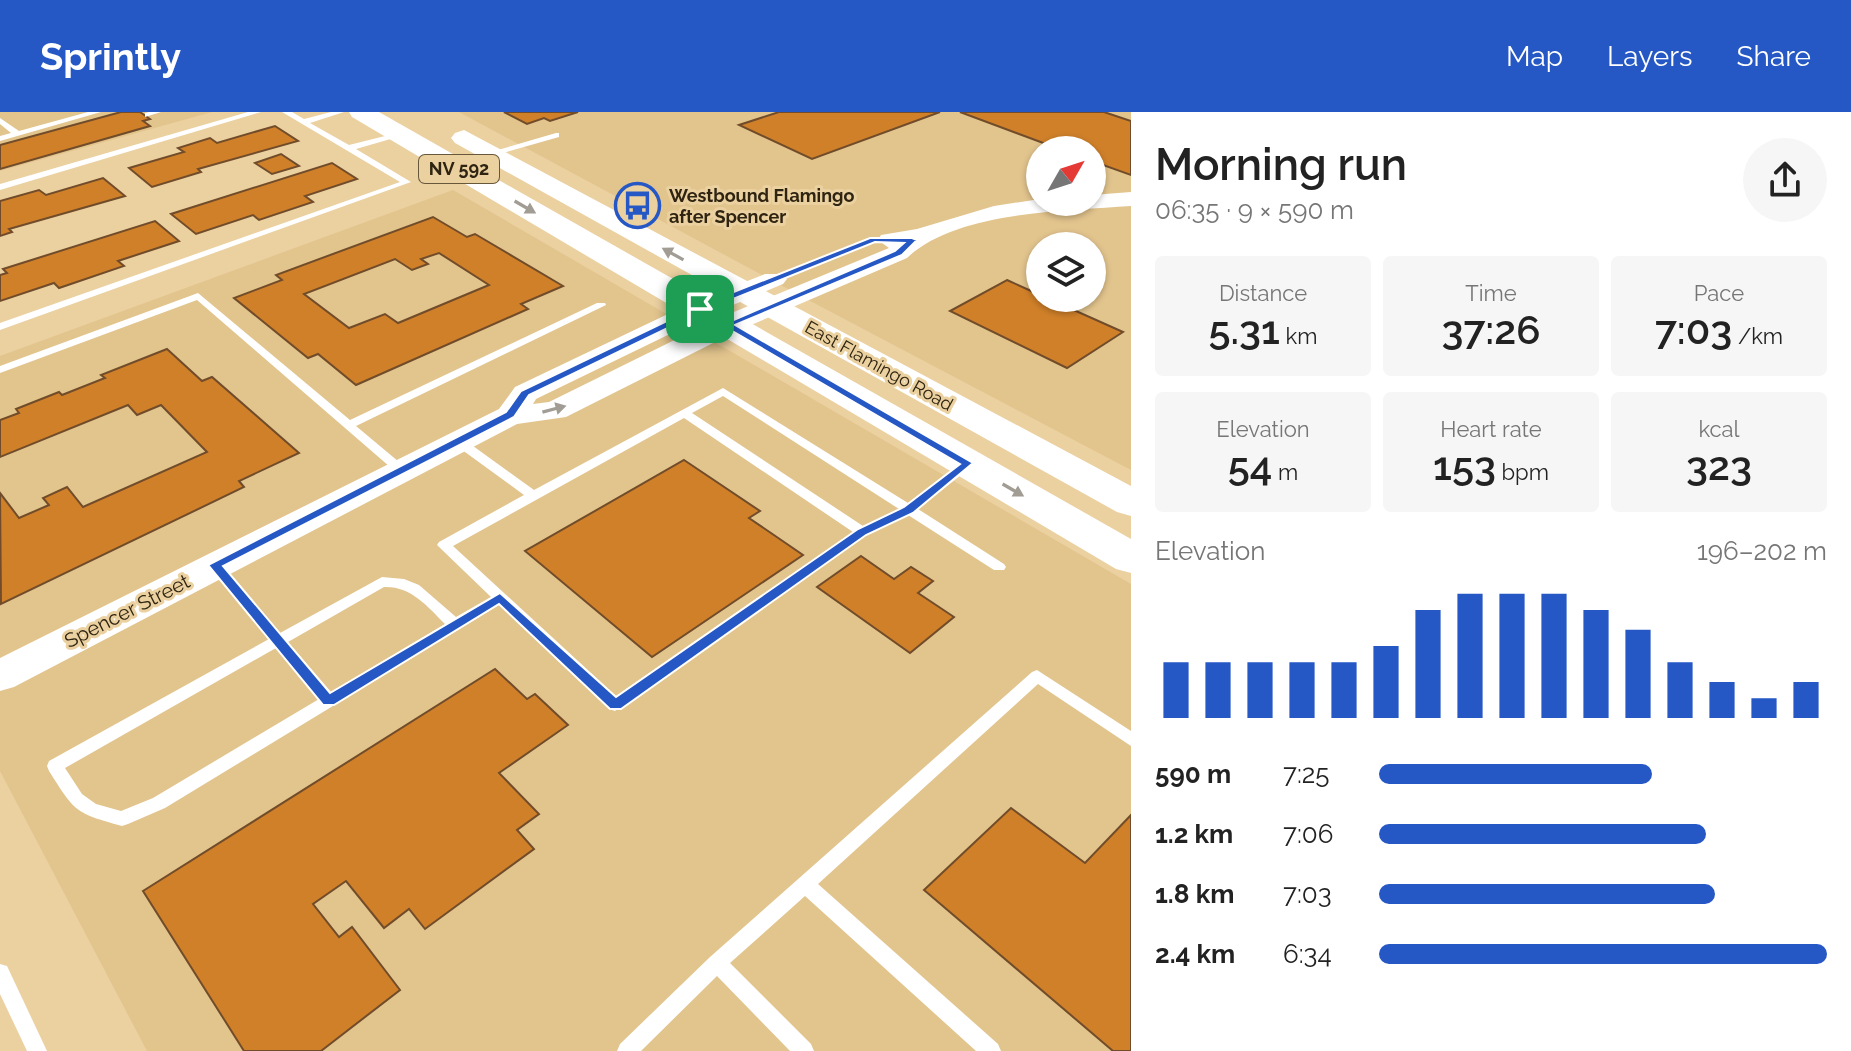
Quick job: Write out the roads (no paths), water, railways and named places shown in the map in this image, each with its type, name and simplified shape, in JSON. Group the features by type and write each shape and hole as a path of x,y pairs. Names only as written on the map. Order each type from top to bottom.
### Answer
{"main road":[{"name":"East Flamingo Road","path":"361,112 392,123 440,128 492,153 735,308 968,463 1131,558"},
{"name":"East Flamingo Road","path":"392,123 735,308 1131,503"}],"street":[{"name":"Spencer Street","path":"1106,201 1131,199"},
{"name":"Spencer Street","path":"0,676 510,415 555,411 735,308 898,253 912,240 982,216 1026,208"}],"lane":[{"path":"0,139 97,112"},
{"path":"0,187 257,112"},
{"path":"0,327 407,182 286,112"},
{"path":"303,122 340,112"},
{"path":"0,120 17,134"},
{"path":"349,148 392,123"},
{"path":"492,153 556,135"},
{"path":"0,370 198,296 401,470"},
{"path":"348,425 601,305"},
{"path":"968,463 908,510 862,532 615,705 444,545 723,391 908,510 999,567"},
{"path":"685,413 862,532"},
{"path":"458,441 533,496"},
{"path":"215,565 329,701"},
{"path":"455,625 415,587 399,580 382,582 55,766 76,799 91,810 122,819 159,803 500,598"},
{"path":"627,1051 717,963 1037,676 1131,739"},
{"path":"805,884 991,1051"},
{"path":"717,963 804,1051"},
{"path":"0,973 37,1051"}],"place":[{"name":"Westbound Flamingo after Spencer","path":"638,206"}]}
